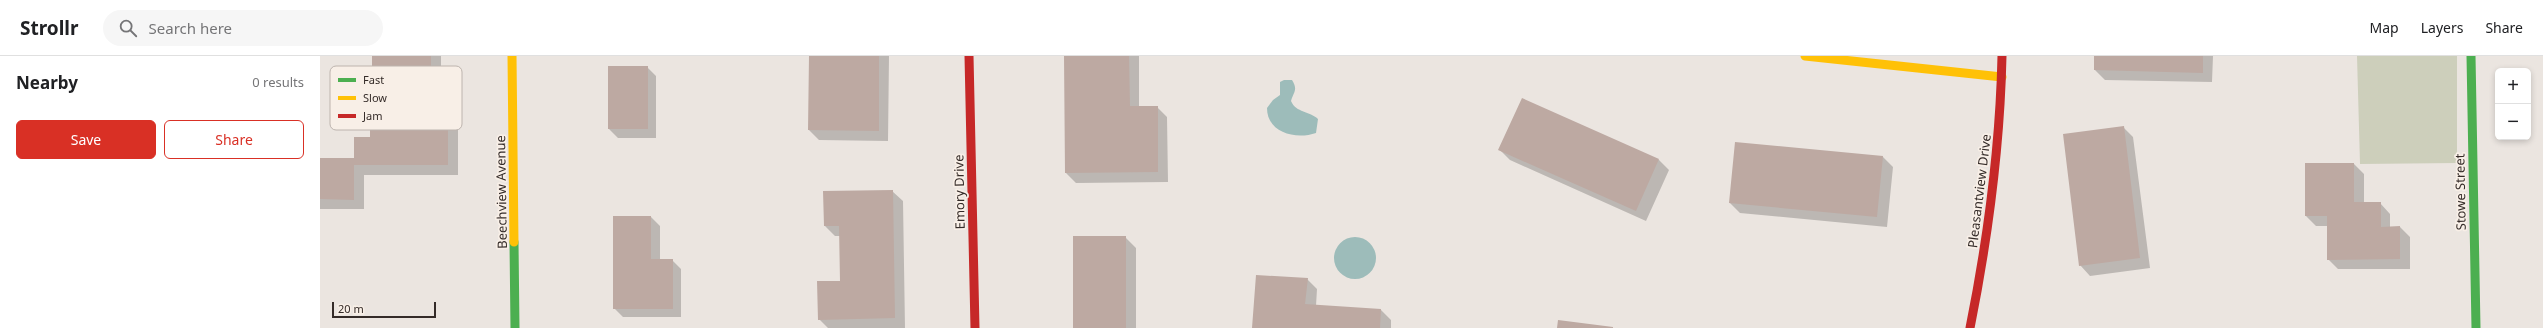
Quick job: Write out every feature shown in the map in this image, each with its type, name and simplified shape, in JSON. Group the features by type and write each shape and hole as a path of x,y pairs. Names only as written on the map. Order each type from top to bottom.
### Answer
{"street":[{"name":"Beechview Avenue","path":"512,56 515,328"},
{"name":"Emory Drive","path":"969,56 975,328"},
{"path":"1805,56 2002,77"},
{"name":"Pleasantview Drive","path":"1970,328 1984,264 1996,171 2002,56"},
{"name":"Stowe Street","path":"2471,56 2476,328"}],"green space":[{"path":"2357,56 2457,56 2457,163 2360,164"}],"water":[{"path":"1284,80 1292,80 1294,83 1295,90 1291,101 1293,105 1318,119 1316,133 1300,136 1292,135 1277,129 1268,117 1267,108 1273,100 1280,95 1280,82"},
{"path":"1351,237 1359,237 1367,240 1373,246 1376,258 1373,270 1367,276 1359,279 1351,279 1343,276 1337,270 1334,262 1334,254 1337,246 1343,240"}],"building":[{"path":"372,56 431,56 431,66 372,66"},
{"path":"809,56 879,56 879,131 808,130"},
{"path":"1064,56 1129,56 1130,106 1158,106 1158,172 1065,173"},
{"path":"2094,56 2203,56 2203,73 2094,70"},
{"path":"608,66 648,66 648,129 608,129"},
{"path":"1522,98 1659,159 1636,211 1498,150"},
{"path":"2124,126 2140,258 2079,266 2063,134"},
{"path":"370,130 448,130 448,165 354,165 354,200 320,199 320,158 354,158 354,137 370,137"},
{"path":"1735,142 1883,156 1877,217 1729,203"},
{"path":"2305,163 2354,163 2354,202 2381,202 2381,227 2400,226 2400,259 2327,260 2327,216 2305,216"},
{"path":"893,190 895,318 818,320 817,281 840,281 839,226 824,226 823,191"},
{"path":"613,216 651,216 651,259 673,259 673,309 613,309"},
{"path":"1073,236 1126,236 1126,328 1073,328"},
{"path":"1256,275 1308,278 1305,304 1381,309 1380,328 1252,328"},
{"path":"1558,320 1613,327 1613,328 1557,328"}],"traffic: fast":[{"path":"2471,56 2476,328"},
{"path":"514,242 515,328"}],"traffic: slow":[{"path":"512,56 514,242"},
{"path":"1805,56 2002,77"}],"traffic: jam":[{"path":"969,56 975,328"},
{"path":"1970,328 1988,227 1999,125 2002,56"}]}
